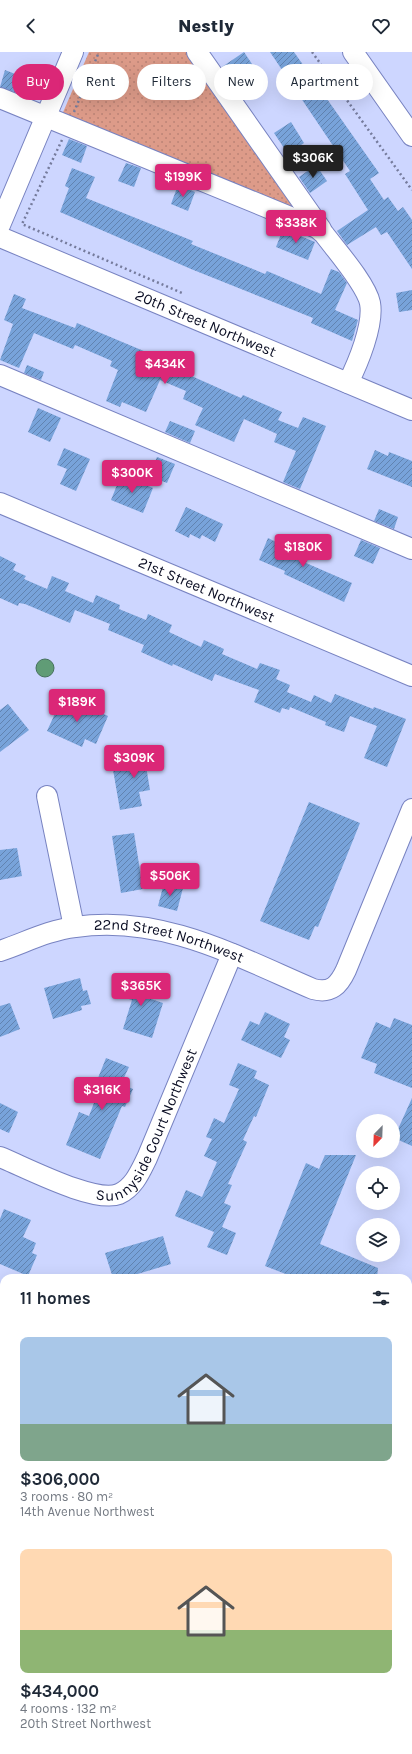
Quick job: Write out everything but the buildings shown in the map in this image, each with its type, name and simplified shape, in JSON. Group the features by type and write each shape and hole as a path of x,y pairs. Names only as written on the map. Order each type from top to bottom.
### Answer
{"street":[{"path":"0,226 73,52"},
{"path":"197,52 324,234 362,285 370,302 368,325 355,368 348,383"},
{"path":"353,52 412,136"},
{"path":"0,98 311,225 324,234"},
{"name":"20th Street Northwest","path":"0,237 412,410"},
{"path":"0,375 412,549"},
{"name":"21st Street Northwest","path":"0,503 412,676"},
{"path":"47,796 74,927"},
{"name":"22nd Street Northwest","path":"0,951 47,934 74,927 96,924 150,928 176,933 232,954 313,989 320,991 334,988 339,983 346,970 412,809"},
{"name":"Sunnyside Court Northwest","path":"0,1157 87,1193 103,1196 118,1194 130,1186 139,1175 147,1158 232,954"}],"path":[{"path":"99,52 68,127 22,224 189,296"},
{"path":"312,52 412,190"}],"shaded area":[{"path":"89,52 187,52 195,64 137,64 137,100 206,100 206,79 214,90 214,100 221,100 301,214 61,117 72,91 72,100 129,100 129,64 84,64"},
{"path":"41,659 49,659 54,664 52,675 49,677 41,677 36,672 36,664"}]}
